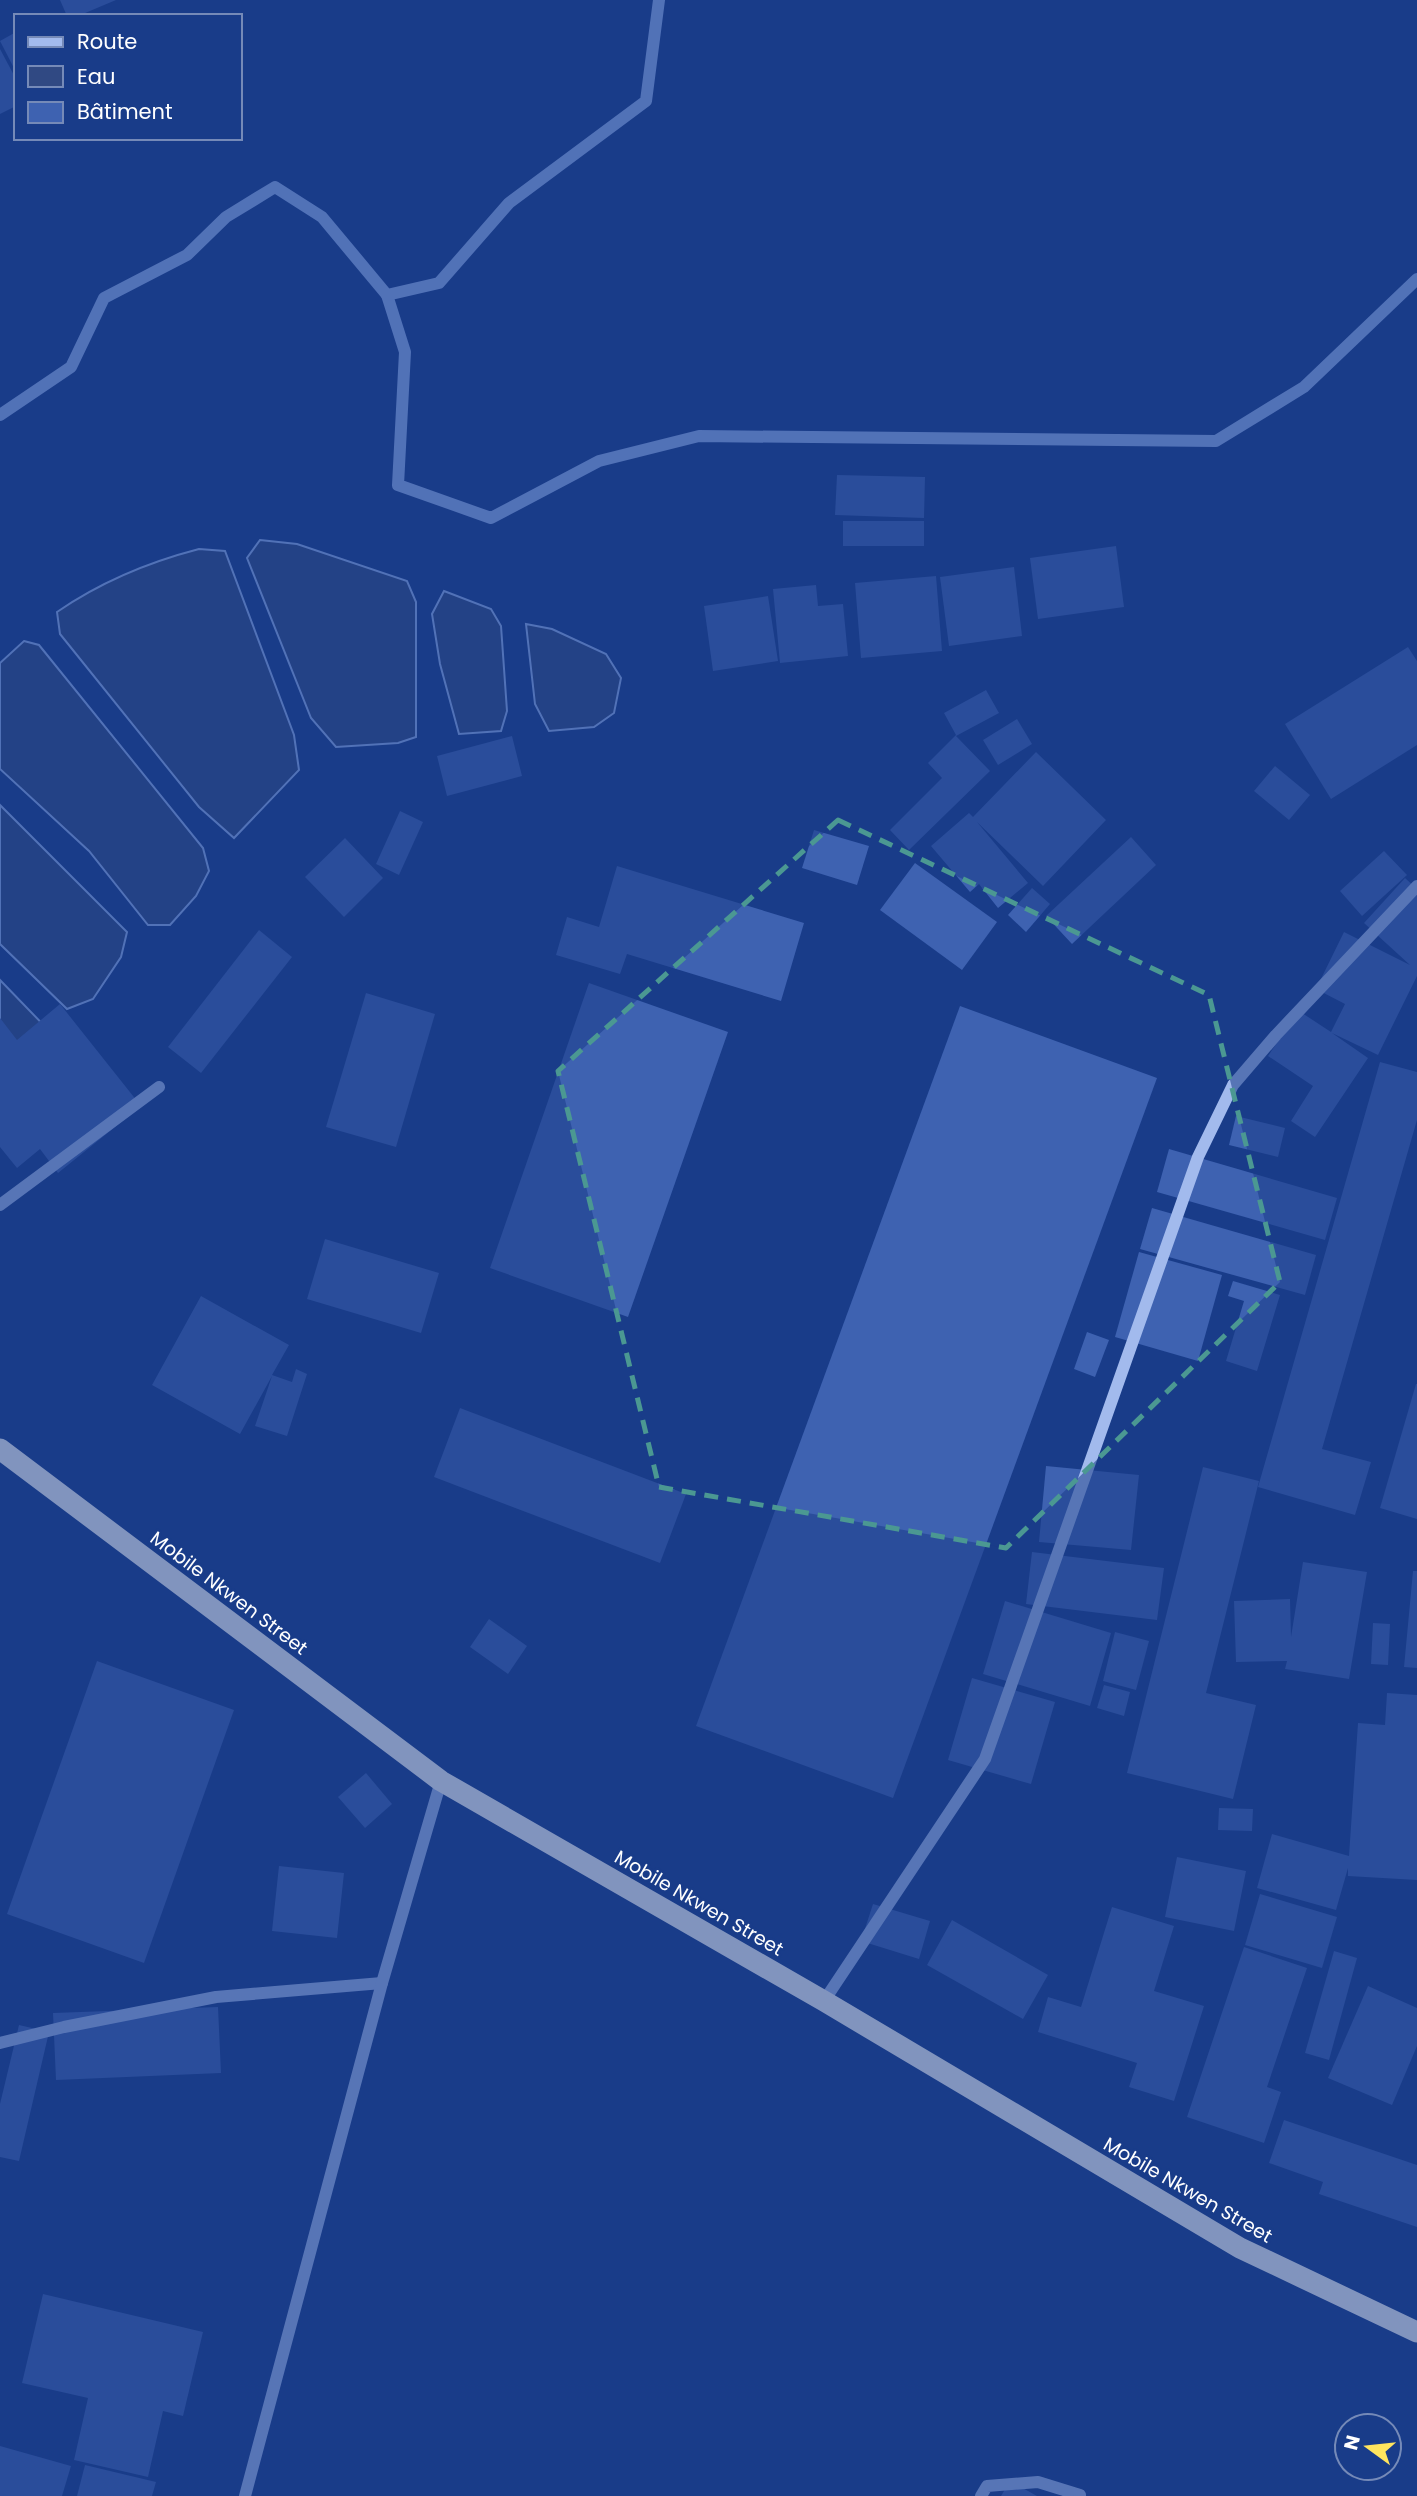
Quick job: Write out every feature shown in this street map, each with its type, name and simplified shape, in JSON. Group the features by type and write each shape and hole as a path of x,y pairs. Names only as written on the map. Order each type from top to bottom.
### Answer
{"highway":[{"name":"Mobile Nkwen Street","path":"0,1449 441,1781 824,2001 1240,2248 1417,2332"}],"street":[{"path":"824,2001 985,1759 1198,1157 1233,1084 1417,886"},
{"path":"0,1205 159,1087"},
{"path":"245,2496 382,1983 441,1781"},
{"path":"0,2043 64,2027 216,1997 382,1983"},
{"path":"981,2496 987,2486 1038,2482 1080,2495"}],"highlighted area":[{"path":"838,820 1209,995 1280,1282 1006,1548 659,1487 558,1071"}],"water":[{"path":"260,540 297,544 407,581 416,602 416,737 398,743 336,747 311,718 247,558"},
{"path":"199,549 225,551 294,735 299,770 234,838 199,807 60,634 57,612 125,575"},
{"path":"444,591 491,609 501,626 507,711 501,731 459,734 440,664 432,614"},
{"path":"526,624 552,629 606,654 621,678 614,713 594,727 549,731 535,704"},
{"path":"24,641 39,645 203,848 209,871 196,896 170,925 148,925 89,851 0,769 0,663"},
{"path":"0,805 127,932 121,957 93,999 67,1009 0,944"},
{"path":"0,980 58,1040 0,1108"}],"building":[{"path":"60,0 116,0 83,14 66,14"},
{"path":"14,33 14,68 0,41"},
{"path":"0,49 14,75 14,107 0,114"},
{"path":"837,475 925,477 924,518 835,515"},
{"path":"843,521 924,521 924,546 843,546"},
{"path":"1116,546 1124,607 1038,619 1030,558"},
{"path":"1014,567 1022,636 949,646 940,577"},
{"path":"936,576 942,651 861,658 855,583"},
{"path":"816,585 818,606 843,604 848,656 780,663 773,589"},
{"path":"768,596 778,661 713,671 704,606"},
{"path":"1408,647 1417,661 1417,745 1331,799 1285,724"},
{"path":"986,690 999,713 956,736 990,771 909,850 890,830 942,778 928,763 956,735 944,713"},
{"path":"1017,719 1032,744 998,765 983,740"},
{"path":"512,736 522,776 447,796 437,756"},
{"path":"1036,752 1106,820 1043,886 977,822 1028,883 998,908 979,884 970,892 931,846 969,813 973,817"},
{"path":"1275,766 1310,795 1289,820 1254,791"},
{"path":"400,811 423,822 399,875 376,864"},
{"path":"814,830 869,846 857,885 802,868"},
{"path":"1131,837 1156,865 1072,944 1046,916"},
{"path":"345,838 383,878 344,917 305,877"},
{"path":"1384,851 1407,875 1362,916 1340,891"},
{"path":"915,863 997,922 962,970 880,910"},
{"path":"617,866 804,923 781,1001 627,954 620,974 556,955 567,917 599,927"},
{"path":"1405,878 1417,889 1417,976 1378,1055 1332,1033 1368,1058 1315,1137 1291,1121 1313,1086 1268,1056 1299,1011 1331,1032 1345,1004 1316,989 1344,932 1410,965 1364,923"},
{"path":"1032,888 1050,904 1026,932 1008,915"},
{"path":"259,930 292,957 201,1073 168,1047"},
{"path":"589,983 728,1032 628,1317 490,1268"},
{"path":"366,993 435,1014 396,1147 326,1127"},
{"path":"60,1004 141,1106 58,1173 40,1149 17,1168 0,1147 0,1018 17,1040"},
{"path":"960,1006 1157,1078 893,1798 696,1726"},
{"path":"1380,1062 1417,1072 1417,1120 1322,1449 1371,1462 1355,1515 1258,1487"},
{"path":"1236,1116 1285,1128 1278,1157 1229,1145"},
{"path":"1169,1149 1337,1198 1325,1240 1157,1192"},
{"path":"1152,1208 1316,1255 1305,1295 1140,1249"},
{"path":"325,1239 439,1273 421,1333 307,1299"},
{"path":"1139,1252 1222,1275 1198,1361 1115,1337"},
{"path":"1233,1281 1280,1295 1257,1371 1226,1361 1244,1301 1228,1296"},
{"path":"201,1296 289,1345 272,1375 292,1382 296,1369 307,1374 287,1436 255,1426 272,1376 240,1434 152,1385"},
{"path":"1087,1332 1109,1340 1095,1377 1074,1369"},
{"path":"1417,1384 1417,1519 1380,1508"},
{"path":"460,1408 686,1494 660,1563 434,1477"},
{"path":"1046,1466 1139,1475 1131,1550 1039,1542"},
{"path":"1203,1467 1259,1481 1206,1693 1256,1705 1233,1799 1127,1773"},
{"path":"1032,1552 1164,1568 1157,1620 1026,1604"},
{"path":"1303,1562 1367,1572 1349,1679 1285,1669 1287,1661 1236,1662 1234,1601 1290,1599 1291,1637"},
{"path":"1413,1571 1417,1571 1417,1668 1404,1667"},
{"path":"1005,1601 1111,1633 1090,1706 983,1674"},
{"path":"489,1619 527,1646 508,1674 470,1647"},
{"path":"1373,1623 1390,1624 1388,1665 1371,1664"},
{"path":"1115,1632 1149,1641 1136,1690 1103,1681"},
{"path":"97,1661 234,1710 144,1963 7,1914"},
{"path":"972,1678 1055,1702 1031,1784 948,1760"},
{"path":"1104,1685 1130,1692 1124,1716 1097,1708"},
{"path":"1387,1693 1417,1695 1417,1880 1348,1876 1348,1868 1336,1910 1257,1888 1272,1834 1349,1856 1358,1723 1385,1725"},
{"path":"366,1773 392,1804 365,1828 338,1797"},
{"path":"1219,1808 1253,1809 1252,1831 1218,1830"},
{"path":"1177,1857 1246,1871 1234,1931 1165,1917"},
{"path":"279,1866 344,1873 337,1938 272,1931"},
{"path":"1260,1894 1337,1917 1322,1968 1245,1945"},
{"path":"873,1904 930,1921 919,1959 861,1941"},
{"path":"1112,1907 1174,1926 1154,1991 1204,2006 1174,2101 1129,2087 1137,2063 1038,2032 1048,1997 1081,2007"},
{"path":"952,1920 1048,1975 1023,2019 927,1965"},
{"path":"1244,1947 1307,1968 1267,2087 1281,2092 1264,2143 1187,2117"},
{"path":"1334,1951 1357,1958 1329,2060 1305,2053"},
{"path":"1368,1986 1417,2008 1417,2046 1392,2105 1328,2078"},
{"path":"218,2007 221,2073 56,2080 53,2013"},
{"path":"19,2025 49,2032 19,2161 0,2157 0,2104"},
{"path":"1284,2120 1417,2165 1417,2227 1319,2194 1323,2182 1269,2163"},
{"path":"43,2294 203,2332 183,2416 163,2411 148,2477 74,2460 88,2398 22,2383"},
{"path":"0,2446 71,2466 62,2496 0,2496"},
{"path":"85,2465 156,2482 152,2496 77,2496"},
{"path":"1010,2481 1037,2496 1001,2496"}],"waterway":[{"path":"0,415 71,367 104,298 187,255 226,217 275,187 322,217 387,295 439,283 509,203 646,101 659,0"},
{"path":"387,295 405,352 398,485 491,518 599,461 699,436 1216,441 1304,387 1417,279"}]}
